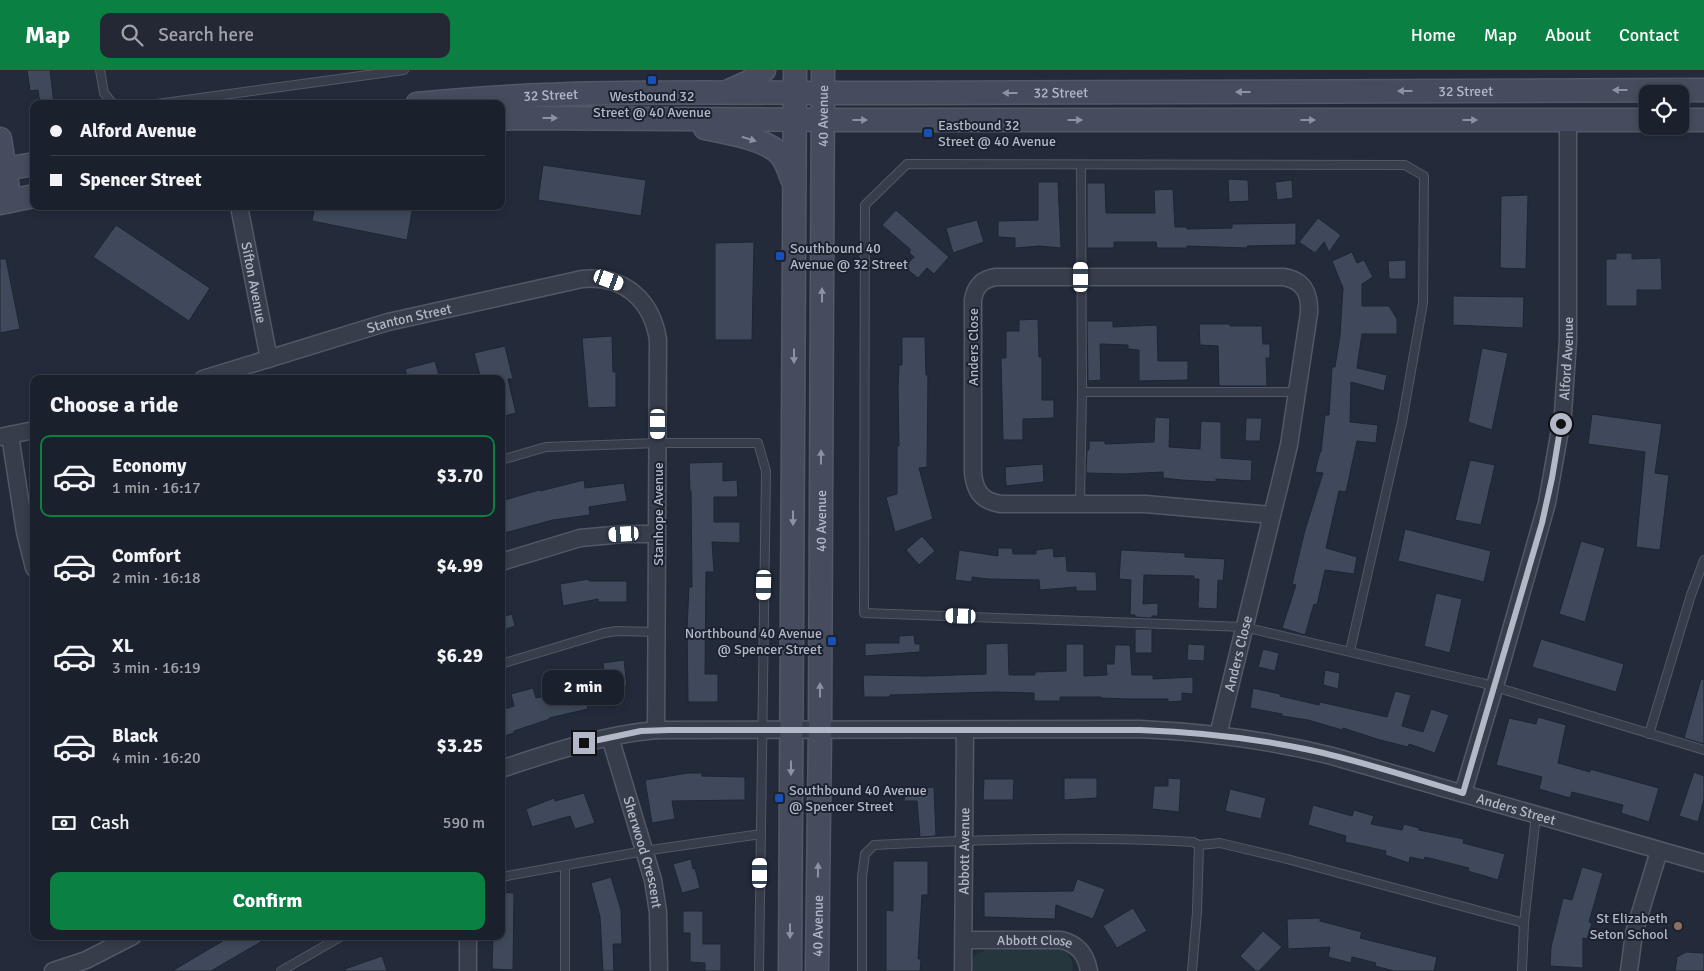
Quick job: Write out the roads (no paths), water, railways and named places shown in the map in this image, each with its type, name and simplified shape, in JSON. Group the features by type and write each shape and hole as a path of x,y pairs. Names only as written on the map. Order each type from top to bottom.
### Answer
{"main road":[{"path":"724,93 749,82 764,70"},
{"name":"40 Avenue","path":"790,971 795,70"},
{"name":"40 Avenue","path":"816,971 820,730 823,70"},
{"name":"32 Street","path":"455,100 558,94 823,93 1567,80 1704,90"},
{"name":"Alford Avenue","path":"1567,80 1568,120"},
{"name":"32 Street","path":"505,119 1639,120"},
{"path":"668,119 768,145 781,155 790,171 794,185"},
{"path":"1689,120 1704,120"},
{"path":"0,139 5,202 30,197"},
{"path":"2,170 30,165"}],"street":[{"name":"Alford Avenue","path":"1463,793 1542,523 1563,413 1568,340 1568,120"},
{"name":"Sifton Avenue","path":"240,210 269,359"},
{"name":"Anders Close","path":"1218,735 1244,627 1272,515 1289,445 1309,304 1305,290 1297,281 1283,277 989,278 979,284 973,300 973,473 976,490 981,497 1001,504 1144,504 1272,515"},
{"name":"Stanton Street","path":"217,375 388,322 582,279 600,278 619,284"},
{"name":"Stanhope Avenue","path":"619,284 634,292 651,315 657,331 659,350 656,730"},
{"path":"30,431 5,436 30,552"},
{"path":"505,561 580,538 624,534 657,534"},
{"name":"Anders Street","path":"505,767 584,743 656,730 1140,730 1218,735 1309,750 1369,765 1704,863"},
{"name":"Abbott Avenue","path":"963,971 965,730"},
{"name":"Sherwood Crescent","path":"610,737 652,880 658,912 659,971"},
{"path":"1629,971 1635,926 1659,851"},
{"path":"53,971 88,962 126,940"},
{"path":"468,940 468,971"},
{"name":"Abbott Close","path":"964,940 1061,940 1077,946 1083,953 1089,971"}],"lane":[{"path":"100,70 104,93 110,100"},
{"path":"186,100 404,70"},
{"path":"1350,651 1402,422 1423,303 1424,176 1405,165 907,164 865,205 864,613 1244,627 1495,687 1704,750"},
{"path":"1080,504 1082,392 1081,165"},
{"path":"1082,392 1297,392"},
{"path":"505,459 546,447 658,442 758,442 766,471 760,971"},
{"path":"1649,734 1691,595 1704,560"},
{"path":"505,663 604,632 657,632"},
{"path":"1522,971 1524,923 1536,815"},
{"path":"505,876 644,851 761,834"},
{"path":"862,971 862,877 865,854 874,845 965,840 1143,839 1193,842 1199,845 1220,843 1287,859 1524,923"},
{"path":"1192,971 1199,845"},
{"path":"564,971 565,866"},
{"path":"281,971 335,940"}],"place":[{"name":"Westbound 32 Street @ 40 Avenue","path":"652,80"},
{"name":"Eastbound 32 Street @ 40 Avenue","path":"928,133"},
{"name":"Southbound 40 Avenue @ 32 Street","path":"780,256"},
{"name":"Northbound 40 Avenue @ Spencer Street","path":"832,641"},
{"name":"Southbound 40 Avenue @ Spencer Street","path":"779,798"},
{"name":"St Elizabeth Seton School","path":"1678,926"}]}
